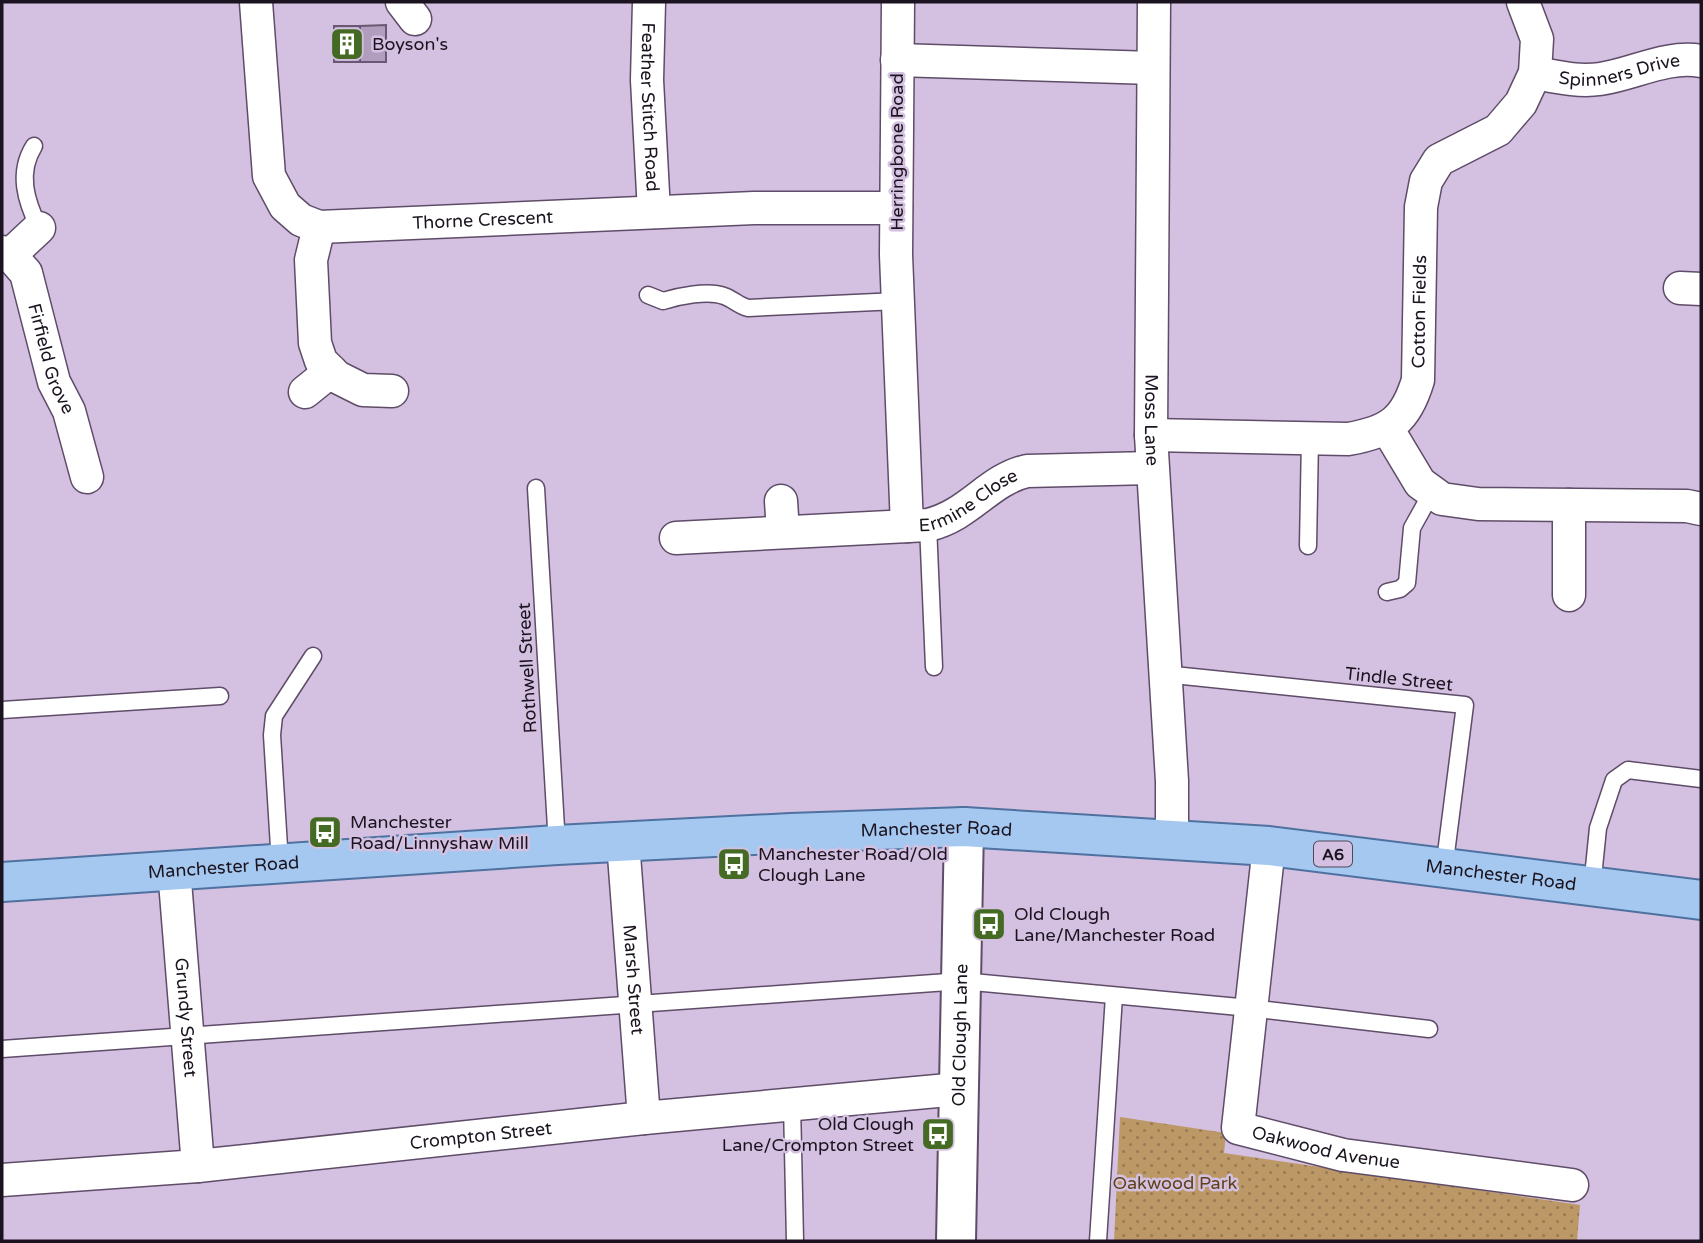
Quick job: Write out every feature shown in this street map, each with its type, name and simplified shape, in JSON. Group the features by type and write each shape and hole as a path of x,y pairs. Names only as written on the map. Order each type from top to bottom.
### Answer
{"main road":[{"name":"Manchester Road","path":"2,882 557,845 964,827 1269,846 1701,900"}],"street":[{"path":"256,2 269,176 285,206 301,220 319,227 312,260 315,343 321,361 337,377 363,390 392,391"},
{"name":"Feather Stitch Road","path":"649,2 647,80 654,212"},
{"name":"Herringbone Road","path":"898,2 898,301 917,525"},
{"name":"Moss Lane","path":"1154,2 1151,435 1172,781 1172,839"},
{"name":"Cotton Fields","path":"1151,435 1348,439 1374,435 1396,422 1411,404 1418,380 1421,207 1426,181 1439,160 1498,130 1521,103 1535,73 1537,39 1523,2"},
{"path":"897,60 1153,68"},
{"name":"Spinners Drive","path":"1535,73 1580,80 1602,79 1660,63 1701,61"},
{"name":"Thorne Crescent","path":"319,227 754,208 896,208"},
{"path":"6,254 39,228"},
{"name":"Firfield Grove","path":"6,254 26,273 54,382 69,411 86,477"},
{"path":"304,392 331,371"},
{"path":"1387,428 1420,483 1442,499 1478,504 1687,506 1701,509"},
{"name":"Ermine Close","path":"676,538 917,525 948,520 1002,480 1027,471 1152,468"},
{"path":"781,501 783,532"},
{"path":"1569,505 1569,595"},
{"name":"Old Clough Lane","path":"956,1241 964,827"},
{"name":"Marsh Street","path":"623,842 644,1118"},
{"name":"Oakwood Avenue","path":"1269,846 1238,1128 1343,1155 1573,1185"},
{"name":"Grundy Street","path":"174,869 198,1166"},
{"name":"Crompton Street","path":"2,1180 198,1166 644,1118 960,1089"}],"lane":[{"path":"34,146 23,170 32,213 39,228"},
{"path":"648,295 663,301 680,296 724,296 748,308 898,301"},
{"path":"1308,546 1310,438"},
{"name":"Rothwell Street","path":"536,488 557,845"},
{"path":"1387,592 1401,589 1407,583 1412,528 1432,492"},
{"path":"917,525 934,667"},
{"path":"280,863 272,735 274,716 313,656"},
{"name":"Tindle Street","path":"1164,674 1465,705 1444,869"},
{"path":"2,710 220,696"},
{"path":"1592,887 1598,828 1614,780 1620,774 1628,770 1701,779"},
{"path":"2,1049 962,981 1250,1008 1429,1029"},
{"path":"1098,1241 1114,996"},
{"path":"792,1104 795,1241"}],"green space":[{"name":"Oakwood Park","path":"1120,1117 1226,1133 1224,1153 1580,1205 1577,1241 1114,1241"}],"building":[{"path":"386,25 386,62 360,62 360,26"},
{"name":"Boyson's","path":"334,26 360,26 360,62 334,62"}],"place":[{"name":"Boyson's","path":"347,44"},
{"name":"Manchester Road/Linnyshaw Mill","path":"325,832"},
{"name":"Manchester Road/Old Clough Lane","path":"734,864"},
{"name":"Old Clough Lane/Manchester Road","path":"989,924"},
{"name":"Old Clough Lane/Crompton Street","path":"938,1134"}]}
